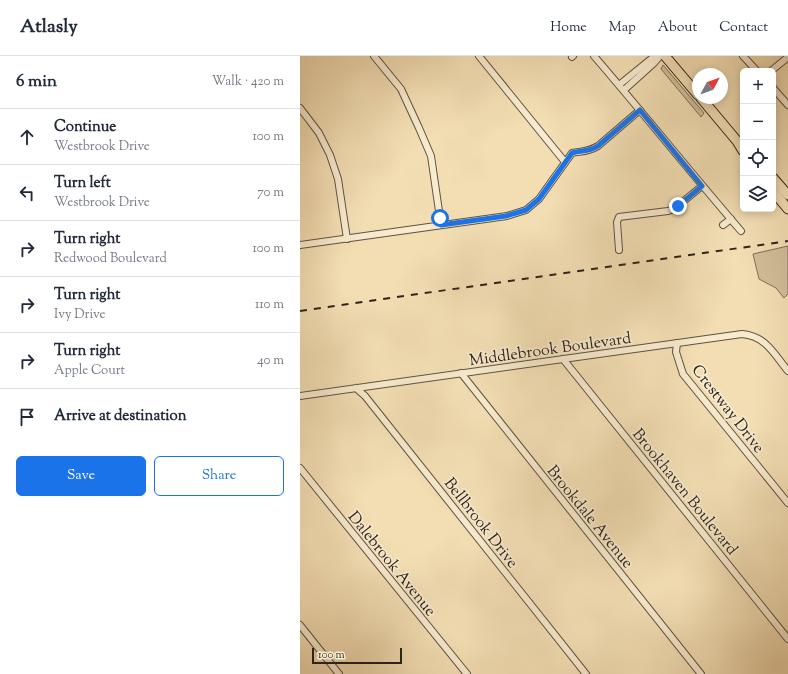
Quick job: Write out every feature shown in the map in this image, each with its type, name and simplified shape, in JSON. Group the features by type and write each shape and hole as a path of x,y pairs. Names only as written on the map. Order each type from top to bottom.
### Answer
{"main road":[{"path":"665,56 692,88"},
{"path":"706,104 740,144"},
{"path":"776,181 788,195"},
{"path":"776,195 788,209"}],"street":[{"path":"374,56 401,89 431,156 441,225"},
{"path":"479,56 565,162"},
{"path":"594,56 741,231"},
{"path":"622,88 651,59 659,56"},
{"path":"743,56 754,68"},
{"path":"775,68 788,57"},
{"path":"776,91 788,105"},
{"path":"300,108 319,133 330,155 338,179 347,239"},
{"path":"300,245 506,216 526,210 539,199 572,153 591,150 598,146 640,110"},
{"path":"619,250 617,222 619,217 674,209 702,186"},
{"path":"723,225 731,219"},
{"name":"Middlebrook Boulevard","path":"300,396 742,334 756,337 763,342 788,371"},
{"name":"Crestway Drive","path":"677,343 676,352 683,374 788,503"},
{"name":"Brookhaven Boulevard","path":"563,359 788,639"},
{"name":"Brookdale Avenue","path":"461,373 701,674"},
{"name":"Bellbrook Drive","path":"356,388 365,396 586,674"},
{"name":"Dalebrook Avenue","path":"300,468 466,674"},
{"path":"300,625 339,674"}],"shaded area":[{"path":"663,65 692,99 692,104 696,104 704,113 701,117 661,69"},
{"path":"788,246 788,294 784,298 776,288 759,279 753,254"}],"railway":[{"path":"300,311 788,241"}],"route":[{"path":"440,218 441,225 506,216 526,210 539,199 572,153 591,150 598,146 640,110 702,186 678,206"}]}
